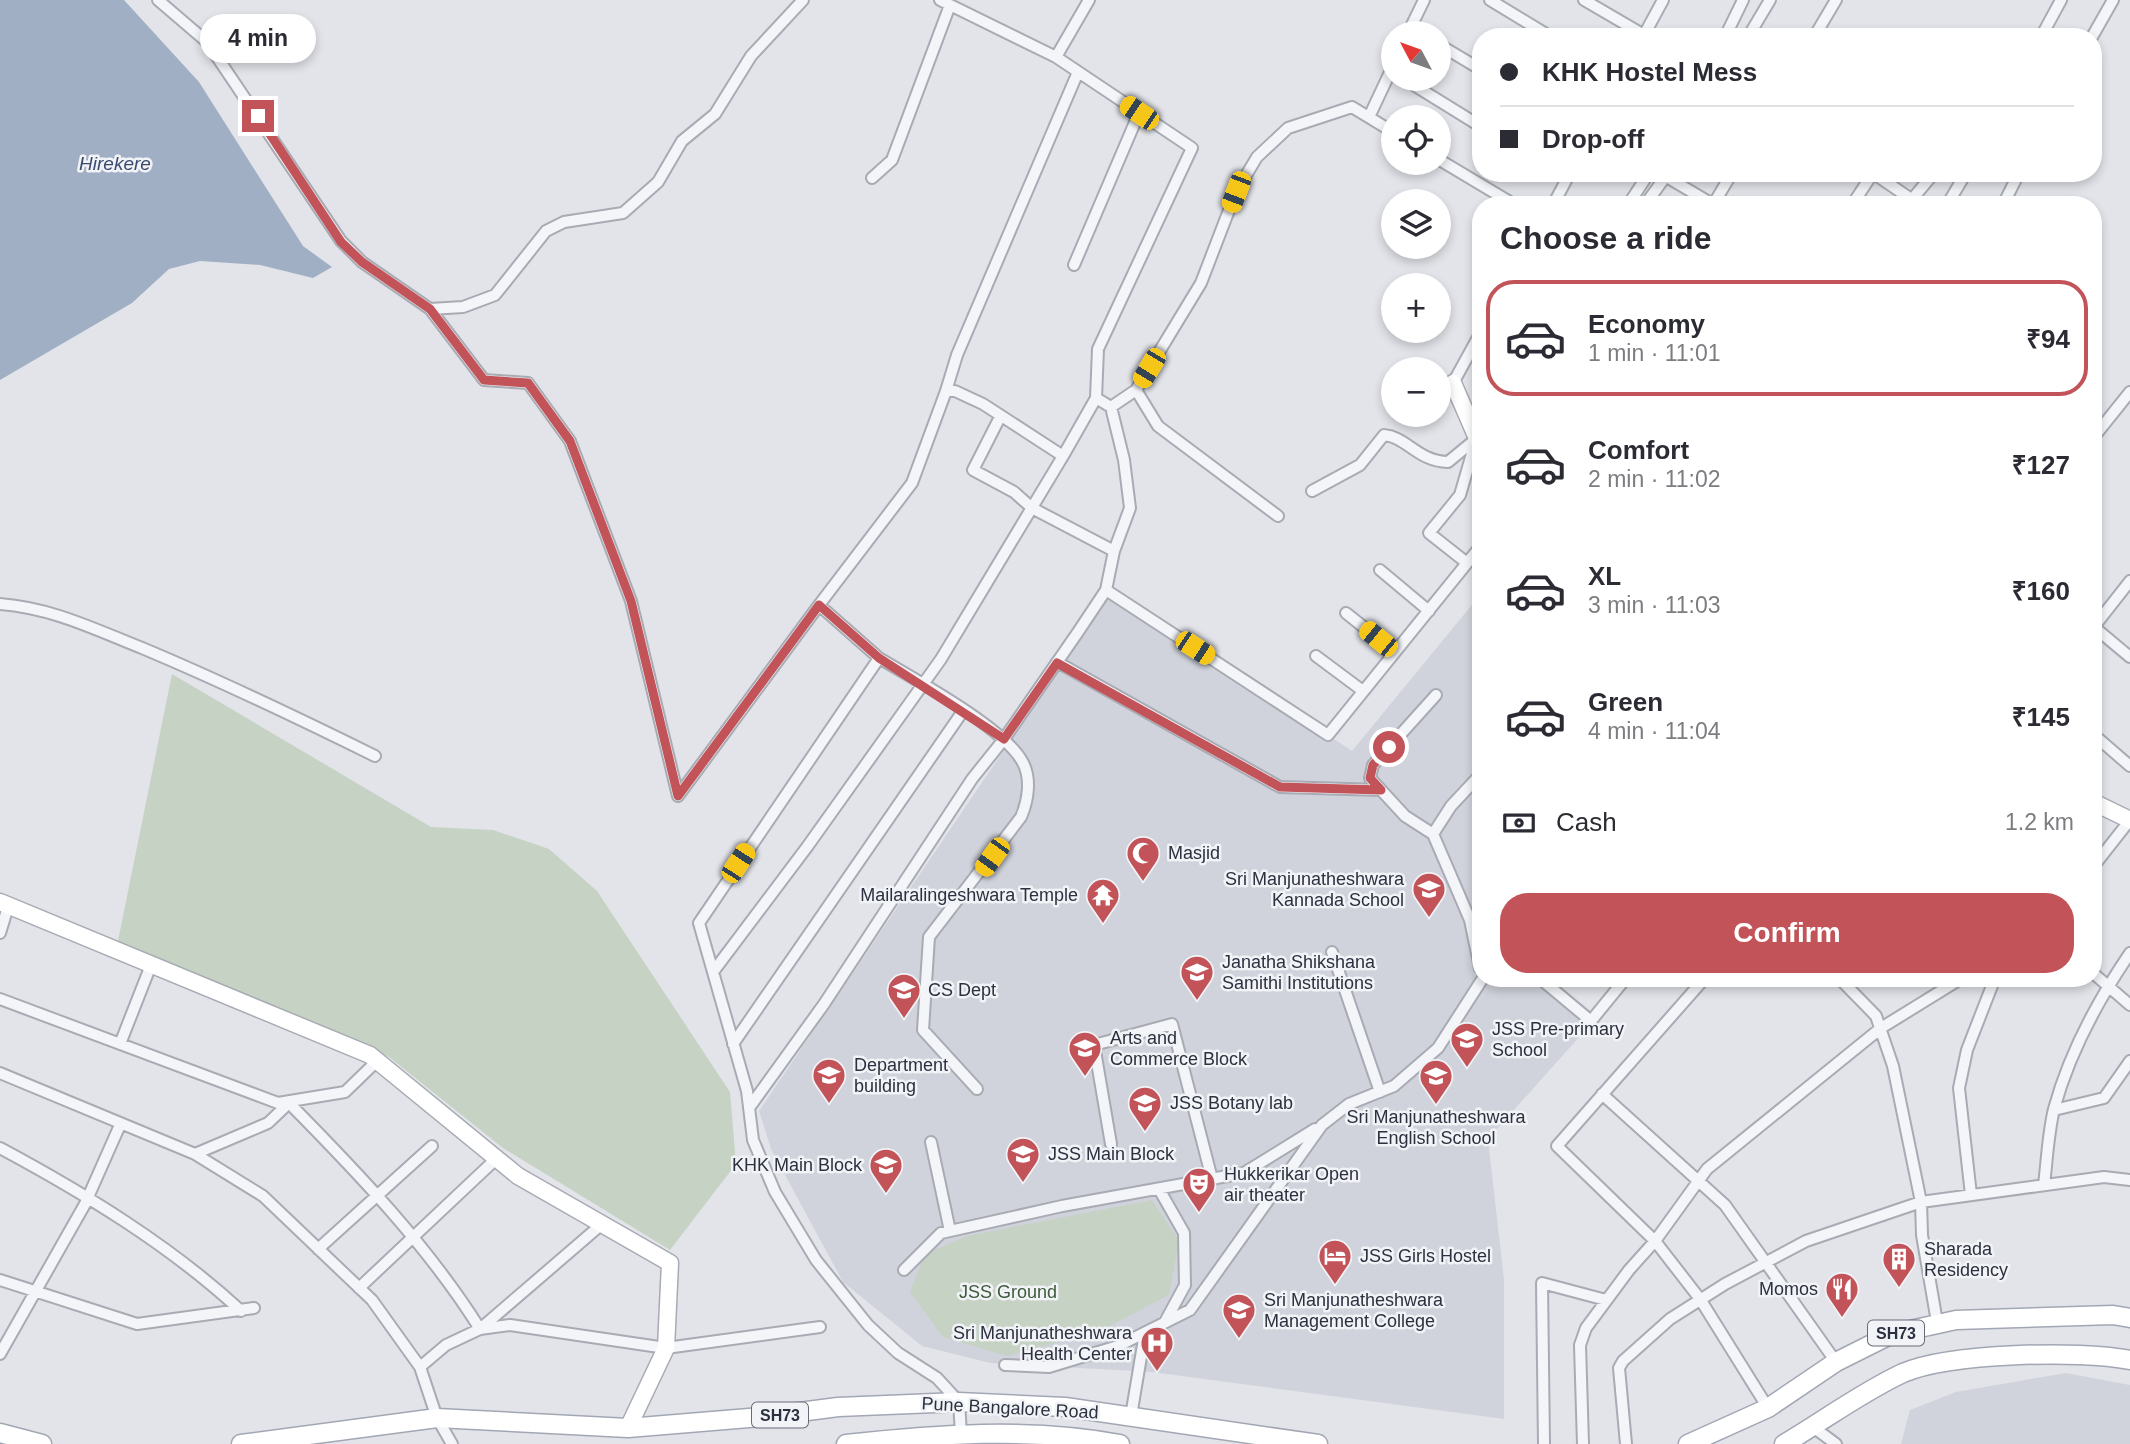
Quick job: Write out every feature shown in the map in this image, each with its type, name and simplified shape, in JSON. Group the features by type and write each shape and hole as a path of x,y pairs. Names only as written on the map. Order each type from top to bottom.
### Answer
{"main road":[{"name":"SH73","path":"1688,1444 1768,1408 1836,1362 1892,1334 1937,1322 2113,1315 2130,1318"},
{"name":"SH73","path":"1784,1444 1903,1374 1931,1364 1963,1359 2050,1356 2106,1355 2130,1360"},
{"name":"Pune Bangalore Road","path":"241,1444 437,1418 628,1428 761,1417 838,1407 959,1402 1065,1407 1318,1444"},
{"path":"0,1433 42,1444"},
{"name":"Pune Bangalore Road","path":"846,1444 912,1441 961,1434 1093,1439 1120,1444"}],"street":[{"path":"158,0 207,43 341,242 362,262 430,309 484,380 528,383 570,441 631,601 678,796 912,483 957,355 1078,72"},
{"path":"430,309 463,307 495,295 546,230 564,222 623,213 658,182 682,141 715,114 751,56 803,0"},
{"path":"1056,57 1089,0"},
{"path":"1417,21 1424,0"},
{"path":"1490,0 1536,28"},
{"path":"1584,0 1631,28"},
{"path":"1648,28 1663,0"},
{"path":"1729,28 1743,0"},
{"path":"1753,28 1770,0"},
{"path":"1819,28 1836,0"},
{"path":"2046,28 2061,0"},
{"path":"2097,28 2113,0"},
{"path":"713,972 922,684 1063,456 1096,398 1098,349 1192,148 1056,57 945,2 892,160 872,178"},
{"path":"1451,52 1472,64"},
{"path":"1369,117 1381,91"},
{"path":"1423,91 1472,121"},
{"path":"1111,407 1136,390 1201,283 1236,192 1257,158 1287,128 1352,107 1381,124"},
{"path":"1074,265 1139,113"},
{"path":"1451,167 1472,179"},
{"path":"1476,182 1500,196"},
{"path":"1677,182 1699,196"},
{"path":"1884,182 1902,196"},
{"path":"1914,196 1926,182"},
{"path":"1472,349 1453,383 1472,428"},
{"path":"1136,390 1158,426 1278,516"},
{"path":"946,391 955,391 983,404 1000,417 1027,430 1063,456"},
{"path":"2102,427 2130,392"},
{"path":"749,1108 824,1004 972,779 1004,739 1106,590 1114,551 1130,509 1124,460 1111,407 1096,398"},
{"path":"1000,417 974,470 1014,492 1032,508 1114,551"},
{"path":"1312,491 1360,465 1384,435 1395,436 1413,452 1434,462 1448,462 1472,446"},
{"path":"1468,563 1429,533 1460,495 1472,460"},
{"path":"1106,590 1328,735 1472,558"},
{"path":"1380,570 1429,611"},
{"path":"2102,617 2130,581"},
{"path":"0,604 36,607 73,620 196,671 374,756"},
{"path":"819,605 879,658 1004,739 1023,762 1029,799 1021,817 929,937 923,1030 977,1089"},
{"path":"1346,613 1395,652"},
{"path":"2102,635 2130,657"},
{"path":"1315,656 1363,691"},
{"path":"879,658 699,923 749,1108 753,1140 775,1192 816,1260 868,1325 898,1353 937,1378 959,1402 961,1434"},
{"path":"1057,663 1280,787 1381,790"},
{"path":"1436,695 1373,765 1370,778 1405,816 1433,834 1472,930"},
{"path":"733,1044 963,711"},
{"path":"2102,742 2130,766"},
{"path":"1433,834 1451,806 1472,784"},
{"path":"2102,806 2130,820 2102,856"},
{"path":"0,933 4,905 377,1060 518,1176 670,1263 666,1348 628,1428"},
{"path":"1332,952 1380,1092"},
{"path":"2044,1185 2054,1110 2074,1052 2107,986 2130,953"},
{"path":"120,1044 151,965"},
{"path":"2102,981 2130,1005"},
{"path":"904,1270 941,1233 1062,1206 1244,1173 1322,1125 1349,1104 1394,1086 1438,1048 1477,987"},
{"path":"1550,987 1591,1021 1619,987"},
{"path":"1698,987 1557,1146 1655,1241 1700,1299 1768,1408"},
{"path":"1849,987 1876,1016 1893,1066 1921,1202 1922,1235 1937,1322"},
{"path":"1583,1444 1580,1345 1586,1328 1655,1241 1707,1169 1881,1028 1947,987"},
{"path":"1971,1195 1959,1088 1968,1050 1992,987"},
{"path":"0,999 278,1103 345,1091 377,1060"},
{"path":"1111,1144 1094,1045 1172,1024 1212,1179"},
{"path":"2054,1110 2104,1098 2130,1061"},
{"path":"0,1073 195,1154 263,1196 372,1300 420,1367 437,1418 452,1444"},
{"path":"1602,1094 1725,1205 1836,1362"},
{"path":"195,1154 268,1123 289,1103"},
{"path":"289,1103 377,1196 457,1291 480,1329"},
{"path":"0,1354 88,1200 120,1125"},
{"path":"1005,1364 1049,1367 1118,1346 1190,1310 1322,1125"},
{"path":"931,1142 950,1231"},
{"path":"318,1248 432,1146"},
{"path":"0,1148 88,1200 163,1249 241,1311"},
{"path":"359,1288 497,1158"},
{"path":"1626,1444 1619,1368 1623,1361 1660,1327 1700,1299 1806,1241 1921,1202 2104,1177 2130,1180"},
{"path":"1159,1189 1184,1234 1185,1285 1165,1323"},
{"path":"420,1367 446,1345 480,1329 602,1224"},
{"path":"0,1279 137,1324 254,1308"},
{"path":"1544,1444 1542,1283 1606,1300"},
{"path":"480,1329 510,1325 666,1348 820,1327"},
{"path":"1131,1416 1145,1333"},
{"path":"1813,1427 1836,1444"}],"shaded area":[{"name":"Janatha Shikshana Samithi Institutions","path":"1112,591 1352,751 1472,605 1472,987 1545,987 1589,1026 1488,1139 1504,1280 1504,1419 1152,1372 990,1363 922,1346 843,1282 771,1149 759,1111"},
{"path":"2066,1373 2130,1385 2130,1444 1901,1444 1910,1410 1956,1392"}],"green space":[{"path":"172,674 431,827 493,830 549,849 597,891 730,1092 736,1164 670,1250 503,1148 389,1057 118,941"},
{"name":"JSS Ground","path":"1152,1200 1179,1241 1169,1295 1100,1331 1007,1356 943,1337 910,1292 925,1254 967,1236"}],"water":[{"name":"Hirekere","path":"0,0 124,0 199,82 303,246 332,267 313,278 260,265 200,261 169,269 132,303 0,380"}],"place":[{"name":"Masjid","path":"1143,883"},
{"name":"Sri Manjunatheshwara Kannada School","path":"1429,919"},
{"name":"Mailaralingeshwara Temple","path":"1103,925"},
{"name":"Janatha Shikshana Samithi Institutions","path":"1197,1002"},
{"name":"CS Dept","path":"904,1020"},
{"name":"JSS Pre-primary School","path":"1467,1069"},
{"name":"Arts and Commerce Block","path":"1085,1078"},
{"name":"Department building","path":"829,1105"},
{"name":"Sri Manjunatheshwara English School","path":"1436,1106"},
{"name":"JSS Botany lab","path":"1145,1133"},
{"name":"JSS Main Block","path":"1023,1184"},
{"name":"KHK Main Block","path":"886,1195"},
{"name":"Hukkerikar Open air theater","path":"1199,1214"},
{"name":"JSS Girls Hostel","path":"1335,1286"},
{"name":"Sharada Residency","path":"1899,1289"},
{"name":"Momos","path":"1842,1319"},
{"name":"Sri Manjunatheshwara Management College","path":"1239,1340"},
{"name":"Sri Manjunatheshwara Health Center","path":"1157,1373"}],"route":[{"path":"258,116 341,242 362,262 430,309 484,380 528,383 570,441 631,601 637,638 678,796 819,605 879,658 1004,739 1057,663 1280,787 1381,790 1370,778 1373,765 1389,747"}]}
